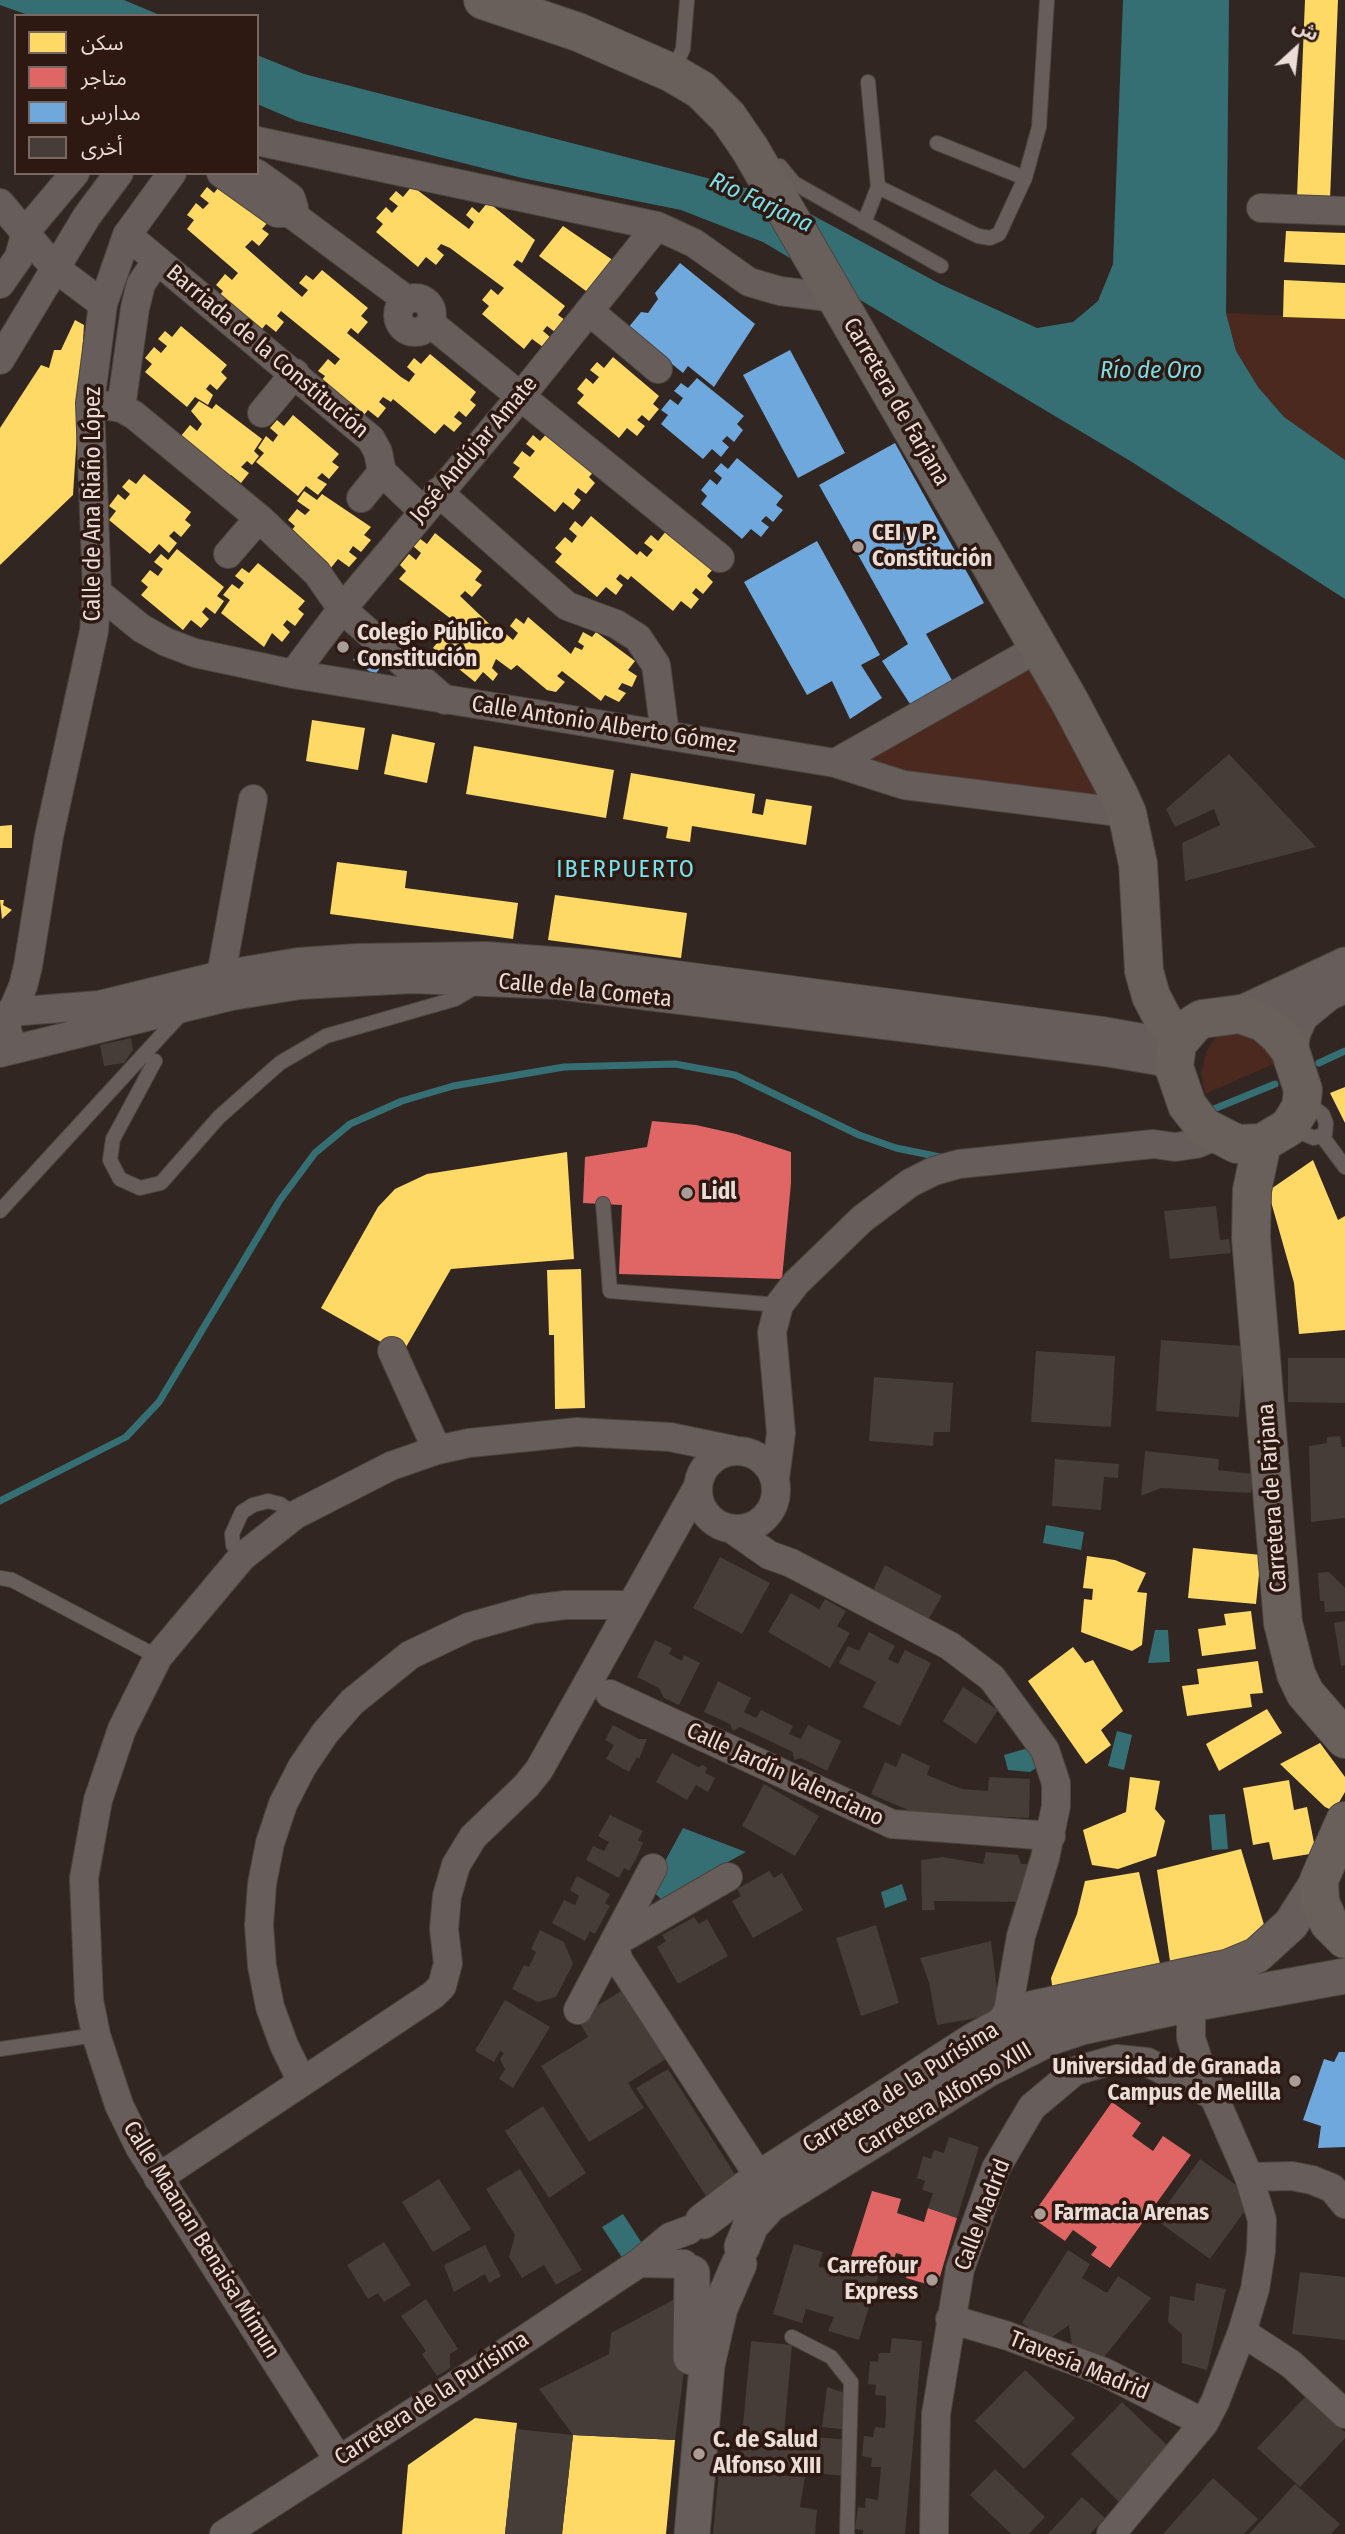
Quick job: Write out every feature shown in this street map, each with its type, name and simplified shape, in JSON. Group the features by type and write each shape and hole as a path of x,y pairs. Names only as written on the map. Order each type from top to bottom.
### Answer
{"main road":[{"name":"Carretera de Farjana","path":"483,0 578,32 672,73 701,90 728,117 757,161 1038,648 1087,734 1127,813 1138,864 1144,946 1167,987 1183,1042"},
{"path":"1240,1014 1263,1022 1279,1035 1290,1050 1303,1090 1269,1132 1204,1128 1187,1105 1183,1042 1240,1014"},
{"name":"Carretera de Farjana","path":"1269,1132 1252,1190 1251,1238 1283,1623 1296,1674 1305,1693 1345,1739"},
{"path":"1345,1821 1319,1880 1320,1902 1329,1923 1345,1940"}],"street":[{"path":"259,141 657,226 694,243 749,282 780,291 832,290"},
{"path":"0,284 19,257 26,232 73,175"},
{"path":"0,360 55,268 118,175"},
{"name":"Calle de Ana Riaño López","path":"5,1018 23,986 49,836 94,631 97,592 90,404 103,304 127,235 171,175"},
{"path":"224,175 277,214 290,213 407,300 398,312 402,327 417,332 430,323 720,558"},
{"path":"259,175 291,198 294,208 290,213"},
{"path":"0,203 55,268 103,304"},
{"path":"1261,208 1345,211"},
{"name":"José Andújar Amate","path":"293,674 342,609 521,396 657,226"},
{"path":"0,244 26,232"},
{"name":"Barriada de la Constitución","path":"127,235 371,439 376,446 382,472 431,502 567,606 617,624 638,638 656,665 665,734"},
{"name":"Barriada de la Constitución","path":"121,408 135,308 141,284 157,260"},
{"path":"589,311 658,369"},
{"path":"262,413 295,373"},
{"path":"90,404 121,408 259,518 317,573 342,609 446,700"},
{"path":"361,498 382,472"},
{"path":"228,554 259,518"},
{"name":"Calle Antonio Alberto Gómez","path":"97,592 141,628 166,642 195,653 293,674 835,762 904,785 1127,813"},
{"path":"835,762 1038,648"},
{"path":"221,975 253,799"},
{"name":"Calle de la Cometa","path":"5,1018 99,1005 221,975 298,962 357,958 486,956 561,961 1183,1042"},
{"path":"1240,1014 1345,965"},
{"name":"Calle de la Cometa","path":"10,1051 188,1007 300,985 413,978 558,985 1105,1052 1158,1061 1183,1042"},
{"path":"1290,1050 1293,1032 1301,1015 1328,993 1345,985"},
{"path":"5,1018 10,1051"},
{"path":"1153,1144 1172,1126 1187,1105"},
{"path":"699,1480 699,1503 707,1516 718,1525 732,1529 746,1528 759,1523 769,1513 776,1497 775,1479 781,1445 772,1332 779,1305 796,1283 862,1219 910,1183 934,1171 958,1164 1153,1144 1185,1146 1269,1132"},
{"path":"392,1351 437,1450"},
{"path":"158,2178 433,1995 442,1986 448,1964 444,1929 447,1896 456,1865 473,1837 539,1770 699,1480 715,1457 740,1451 761,1441 771,1426 777,1409"},
{"name":"Calle Maanan Benaisa Mimun","path":"338,2459 158,2178 119,2105 96,2035 89,2000 84,1878 98,1800 122,1729 158,1657 242,1557 295,1515 357,1482 437,1450 546,1433 638,1434 702,1442 740,1451"},
{"name":"Calle Maanan Benaisa Mimun","path":"638,1434 673,1447 699,1480"},
{"path":"740,1451 759,1457 775,1479"},
{"path":"769,1513 774,1540 790,1563"},
{"path":"732,1529 749,1544 950,1646 992,1678 1051,1763 1056,1783 1056,1806 1051,1836 1021,1936 1008,2011 998,2026"},
{"path":"302,2082 270,2007 262,1966 262,1884 270,1843 284,1804 302,1767 325,1733 352,1702 410,1655 469,1627 533,1609 576,1605 630,1605"},
{"name":"Calle Jardín Valenciano","path":"610,1694 892,1824 1051,1836"},
{"path":"578,2010 653,1868"},
{"path":"614,1943 728,1877"},
{"name":"Carretera Alfonso XIII","path":"1034,2008 1228,1967 1257,1955 1291,1924 1319,1880"},
{"path":"614,1943 618,1961 760,2178"},
{"path":"1015,1968 1034,2008"},
{"name":"Carretera Alfonso XIII","path":"710,2246 751,2225 769,2205 1027,2048 1082,2027 1345,1976"},
{"name":"Carretera Alfonso XIII","path":"710,2246 991,2047 1069,2014 1138,1995"},
{"path":"1111,2534 1204,2423 1227,2375 1242,2332 1255,2289 1261,2251 1262,2220 1249,2177 1191,2038 1191,2004"},
{"name":"Carretera de la Purísima","path":"224,2534 639,2263 670,2237 710,2246 760,2178 998,2026 1034,2008"},
{"path":"1027,2048 1045,2062 1060,2084"},
{"name":"Calle Madrid","path":"934,2534 936,2414 960,2269 996,2168 1032,2107 1075,2071 1117,2059 1147,2062 1216,2097"},
{"path":"1249,2177 1292,2176 1312,2180 1332,2188 1345,2204"},
{"path":"675,2534 694,2332 710,2246"},
{"name":"Carretera Alfonso XIII","path":"692,2534 707,2365 720,2308 710,2246"},
{"name":"Travesía Madrid","path":"950,2319 1008,2336 1104,2372 1204,2423"},
{"path":"1242,2332 1291,2364 1345,2413"}],"lane":[{"path":"672,73 683,49 687,0"},
{"path":"878,187 978,236 990,238 999,234 1025,178 1042,107 1047,0"},
{"path":"864,223 878,187 868,82"},
{"path":"937,143 1025,178"},
{"path":"757,161 762,146 794,183 941,266"},
{"path":"155,1061 113,1139 110,1160 120,1179 140,1188 161,1184 219,1117 280,1063 326,1036 454,999 484,981"},
{"path":"0,1211 188,1007"},
{"path":"1269,1132 1345,1167"},
{"path":"603,1204 610,1291 779,1305"},
{"path":"0,1578 12,1580 158,1657"},
{"path":"0,2049 96,2035"},
{"path":"792,2337 831,2357 851,2382 848,2534"}],"shaded area":[{"path":"1226,313 1345,319 1345,460 1284,417 1258,387 1236,351"},
{"path":"1035,663 1121,814 858,762"},
{"path":"1243,1031 1285,1059 1205,1094 1201,1073 1207,1050 1218,1035"}],"water":[{"path":"0,0 124,0 157,14 25,14 0,5"},
{"name":"Río de Oro","path":"1123,0 1229,0 1226,313 1236,351 1258,387 1284,417 1345,460 1345,599 1132,462 763,242 681,210 522,178 297,121 259,105 259,56 304,74 777,196 940,284 1037,328 1073,322 1098,301 1113,264"},
{"path":"1046,1525 1084,1532 1081,1550 1043,1543"},
{"path":"1155,1630 1168,1630 1170,1662 1148,1663"},
{"path":"1117,1731 1132,1735 1124,1770 1108,1766"},
{"path":"1028,1748 1038,1761 1036,1768 1030,1772 1008,1770 1004,1755"},
{"path":"1225,1814 1228,1849 1212,1850 1209,1815"},
{"path":"683,1828 746,1852 661,1899 650,1889"},
{"path":"902,1884 907,1900 885,1908 881,1892"},
{"path":"623,2214 645,2248 625,2262 602,2227"}],"building: سكن":[{"path":"1305,0 1338,0 1330,199 1297,197"},
{"path":"223,182 269,221 262,229 269,234 259,246 252,240 245,247 302,297 308,290 299,283 306,275 313,280 322,270 368,308 361,316 368,322 358,334 351,328 347,333 401,377 409,382 415,374 407,367 414,358 421,364 430,354 476,392 470,400 476,405 466,417 459,411 454,417 462,423 454,432 444,424 435,434 393,399 391,402 383,397 379,402 386,408 378,418 368,410 360,420 318,385 325,376 318,371 328,359 335,365 340,359 281,311 277,316 284,322 276,332 266,324 258,334 216,300 223,291 216,285 225,274 232,280 238,273 187,229 194,220 187,215 196,203 203,209 209,203 200,196 207,187 214,193"},
{"path":"412,186 469,229 474,222 466,215 472,207 479,213 488,202 535,240 522,263 517,260 513,265 565,306 558,315 565,320 555,332 547,326 543,331 550,337 543,347 532,339 524,349 482,314 489,306 482,300 491,289 498,295 504,288 450,248 441,244 437,249 444,255 436,265 426,257 418,267 376,232 383,224 376,218 386,207 392,213 398,206 389,199 396,191 403,197"},
{"path":"563,226 617,263 590,294 539,256"},
{"path":"1286,231 1345,233 1345,265 1284,262"},
{"path":"1284,280 1345,283 1345,319 1283,317"},
{"path":"75,320 84,325 73,495 0,565 0,428 41,365 49,368 54,350 61,350"},
{"path":"181,326 227,365 221,372 227,378 217,390 210,384 206,389 213,395 208,405 195,397 187,407 145,372 152,364 145,358 154,347 161,353 167,346 158,339 165,331 172,337"},
{"path":"613,357 659,396 653,404 659,409 649,421 642,415 637,420 645,426 637,436 627,428 619,438 577,403 584,395 577,389 586,378 593,384 599,377 590,370 597,362 604,368"},
{"path":"199,401 212,409 216,404 262,439 254,451 259,456 252,465 247,461 241,467 249,473 241,483 231,475 222,485 181,436 190,425 197,431 202,424 191,411"},
{"path":"293,415 339,454 332,462 339,467 329,479 322,473 317,478 327,484 318,495 306,486 298,496 256,462 264,453 258,448 266,436 273,442 278,435 270,428 277,420 284,426"},
{"path":"549,431 596,469 589,477 595,483 586,494 578,488 574,494 581,500 573,510 563,502 555,512 513,477 520,468 513,463 522,451 530,457 535,451 526,444 533,435 540,441"},
{"path":"144,474 191,512 185,520 191,525 181,537 174,531 169,536 177,543 169,553 159,544 150,554 109,520 116,511 109,506 118,494 125,500 130,494 122,487 129,479 136,484"},
{"path":"304,491 317,500 322,494 371,527 364,535 371,540 361,552 353,546 349,552 357,558 349,567 338,559 330,569 288,535 295,526 288,520 297,509 305,515 310,510 297,501"},
{"path":"591,516 637,555 640,551 647,557 653,550 644,543 651,535 658,541 667,530 713,569 707,576 713,582 703,594 696,588 692,593 699,599 691,609 681,601 673,611 631,576 628,580 620,574 616,579 623,585 616,595 606,587 597,597 555,562 562,554 555,548 565,537 572,543 577,536 569,529 575,521 582,527"},
{"path":"435,533 482,571 475,580 482,585 472,597 465,591 460,596 503,637 506,634 513,640 518,633 510,626 516,618 524,624 528,617 571,654 575,647 582,650 584,646 578,642 583,632 592,637 596,632 635,661 628,670 637,676 632,687 622,683 618,689 626,693 619,702 605,695 601,701 562,671 557,676 565,682 556,692 547,690 517,665 511,670 496,659 492,668 498,674 493,681 483,672 475,682 433,648 440,639 430,631 439,620 449,628 455,622 399,579 406,571 400,565 409,554 416,560 421,553 413,546 419,538 427,544"},
{"path":"177,549 224,587 217,596 224,601 215,614 206,607 202,612 209,619 201,628 191,620 183,630 141,595 148,587 141,581 150,570 158,576 163,569 154,562 161,554 168,560"},
{"path":"258,563 305,601 298,609 304,614 295,626 287,620 283,625 290,632 282,642 272,633 264,647 221,613 230,600 223,595 232,584 239,589 244,583 235,576 242,568 249,573"},
{"path":"312,720 365,728 358,770 306,761"},
{"path":"392,734 435,743 427,783 384,774"},
{"path":"474,746 614,770 606,818 466,794"},
{"path":"631,773 755,794 752,813 763,815 766,799 812,806 806,845 692,826 690,842 666,838 668,827 623,819"},
{"path":"12,825 12,848 0,848 0,826"},
{"path":"337,862 407,871 405,888 518,903 513,939 330,914"},
{"path":"555,895 687,913 681,958 548,940"},
{"path":"0,900 4,900 3,905 12,910 2,919"},
{"path":"1345,1087 1345,1123 1330,1093"},
{"path":"567,1152 574,1259 451,1269 402,1354 321,1308 378,1207 395,1189 427,1174"},
{"path":"1313,1160 1338,1220 1345,1216 1345,1330 1299,1334 1294,1283 1268,1191"},
{"path":"581,1269 585,1408 555,1409 554,1335 549,1335 547,1270"},
{"path":"1193,1548 1261,1555 1256,1604 1188,1598"},
{"path":"1087,1556 1115,1560 1146,1573 1137,1592 1147,1593 1142,1645 1132,1651 1081,1632 1084,1599 1092,1600 1093,1589 1083,1588"},
{"path":"1251,1611 1256,1649 1202,1656 1198,1629 1226,1625 1224,1614"},
{"path":"1073,1647 1085,1663 1093,1660 1123,1711 1101,1730 1111,1745 1086,1764 1028,1681"},
{"path":"1258,1661 1263,1693 1250,1694 1252,1707 1187,1716 1182,1686 1199,1684 1197,1669"},
{"path":"1267,1709 1282,1733 1219,1771 1206,1744"},
{"path":"1320,1743 1345,1777 1345,1792 1334,1811 1325,1807 1280,1764"},
{"path":"1130,1777 1160,1781 1155,1809 1165,1821 1156,1856 1118,1869 1092,1865 1083,1830 1126,1812"},
{"path":"1289,1780 1294,1810 1307,1807 1316,1853 1273,1860 1269,1842 1253,1845 1243,1788"},
{"path":"1241,1849 1269,1941 1170,1961 1157,1870"},
{"path":"1139,1872 1161,1968 1054,1999 1051,1978 1077,1914 1085,1881"},
{"path":"475,2418 517,2423 505,2534 402,2534 408,2465"},
{"path":"573,2435 675,2440 666,2534 562,2534"}],"building: متاجر":[{"name":"Lidl","path":"652,1121 696,1125 736,1134 791,1152 791,1183 782,1279 619,1274 622,1205 583,1203 585,1157 647,1147"},
{"path":"1112,2102 1141,2123 1132,2136 1153,2151 1163,2136 1191,2155 1110,2268 1091,2255 1097,2247 1073,2230 1065,2241 1031,2217"},
{"path":"872,2191 901,2199 897,2213 924,2222 928,2208 957,2218 937,2287 906,2278 911,2263 901,2261 903,2255 896,2253 894,2259 885,2256 880,2270 850,2260"}],"building: مدارس":[{"path":"680,263 755,324 714,387 688,366 683,373 628,328 641,312 648,313 658,299 655,293"},
{"path":"790,350 845,453 798,478 743,375"},
{"path":"697,378 744,416 737,424 743,430 734,442 727,436 722,441 729,447 721,457 712,449 703,459 661,424 668,415 661,410 670,399 678,405 683,398 674,391 681,383 688,388"},
{"path":"895,443 984,603 926,634 953,682 912,707 882,661 908,644 819,485"},
{"path":"737,458 783,496 776,505 783,510 773,522 766,516 761,521 769,527 761,537 751,529 742,539 701,504 707,496 701,490 710,479 717,485 722,478 714,471 721,463 728,469"},
{"path":"817,541 880,655 861,665 882,698 850,719 832,681 807,695 744,582"},
{"path":"362,647 384,662 375,675 353,660"},
{"path":"1339,2052 1345,2052 1345,2147 1318,2148 1321,2126 1303,2120 1324,2059 1334,2062"}],"building: أخرى":[{"path":"1229,754 1316,847 1185,881 1182,843 1220,825 1214,809 1175,827 1166,809"},
{"path":"131,1038 133,1050 124,1063 104,1066 100,1045"},
{"path":"1216,1206 1220,1240 1229,1239 1231,1253 1170,1259 1164,1211"},
{"path":"1161,1340 1244,1346 1239,1417 1156,1411"},
{"path":"1036,1351 1115,1356 1111,1427 1031,1422"},
{"path":"1288,1358 1345,1358 1345,1403 1288,1402"},
{"path":"874,1377 953,1383 950,1432 934,1432 933,1446 869,1441"},
{"path":"1340,1436 1342,1447 1345,1447 1345,1518 1311,1522 1309,1446 1327,1443 1327,1437"},
{"path":"1145,1451 1219,1459 1218,1470 1253,1474 1251,1493 1161,1488 1141,1496"},
{"path":"1055,1459 1119,1464 1118,1478 1104,1477 1101,1510 1052,1506"},
{"path":"720,1557 770,1583 742,1634 693,1608"},
{"path":"885,1565 942,1596 927,1622 873,1590"},
{"path":"1329,1572 1345,1588 1345,1611 1325,1612 1324,1601 1320,1601 1318,1573"},
{"path":"791,1593 819,1609 825,1599 846,1611 837,1626 850,1633 830,1668 768,1632"},
{"path":"1345,1621 1345,1665 1341,1666 1334,1623"},
{"path":"869,1632 895,1646 888,1659 898,1664 905,1650 931,1663 900,1726 863,1707 876,1682 839,1663 848,1646 859,1651"},
{"path":"655,1640 672,1648 669,1654 682,1661 684,1655 700,1663 679,1705 664,1698 659,1688 637,1677"},
{"path":"718,1681 751,1698 744,1712 756,1718 761,1710 793,1726 789,1734 801,1739 808,1725 841,1741 827,1771 801,1758 794,1760 793,1752 740,1727 733,1731 730,1724 704,1712"},
{"path":"963,1687 998,1710 976,1744 943,1721"},
{"path":"613,1725 639,1739 647,1739 639,1759 637,1757 629,1772 606,1759 614,1745 605,1740"},
{"path":"672,1753 698,1767 703,1765 707,1768 705,1773 715,1778 708,1792 696,1785 687,1800 656,1782"},
{"path":"902,1753 930,1766 927,1775 962,1789 988,1791 989,1777 1030,1779 1029,1818 915,1813 871,1794 885,1762 896,1767"},
{"path":"764,1784 819,1816 795,1856 742,1826"},
{"path":"610,1815 643,1831 638,1840 643,1843 637,1857 629,1871 624,1868 619,1878 586,1860 593,1846 604,1851 609,1842 598,1836"},
{"path":"986,1852 1018,1855 1021,1864 1037,1864 1025,1902 934,1901 935,1910 922,1910 921,1860 943,1857 983,1864"},
{"path":"769,1871 774,1878 782,1873 803,1910 753,1938 732,1901 741,1896 737,1889"},
{"path":"577,1876 610,1894 605,1903 610,1906 595,1934 590,1931 585,1941 552,1923 564,1900 575,1905 579,1896 570,1890"},
{"path":"694,1917 699,1924 707,1919 728,1956 678,1984 657,1947 666,1941 662,1935"},
{"path":"876,1925 899,2003 861,2016 836,1938"},
{"path":"540,1930 564,1942 573,1964 556,1997 538,2002 512,1989 524,1965 529,1967 536,1952 531,1949"},
{"path":"991,1941 1000,2014 937,2025 929,1982 920,1958"},
{"path":"623,1990 666,2059 628,2083 644,2108 589,2142 541,2066 588,2037 577,2018"},
{"path":"505,2000 550,2027 513,2088 499,2079 505,2069 500,2059 504,2053 500,2051 494,2062 475,2051"},
{"path":"668,2069 741,2184 711,2204 636,2088"},
{"path":"543,2106 586,2173 549,2198 505,2131"},
{"path":"949,2137 979,2147 957,2218 928,2208 933,2193 922,2190 925,2181 917,2178 923,2156 931,2159 934,2150 944,2153"},
{"path":"1200,2159 1254,2198 1210,2259 1156,2220"},
{"path":"520,2169 582,2270 556,2285 544,2265 522,2278 509,2257 515,2235 486,2189"},
{"path":"439,2179 471,2229 433,2252 402,2202"},
{"path":"384,2242 411,2285 384,2302 378,2293 368,2299 347,2265"},
{"path":"794,2244 823,2252 818,2267 839,2268 837,2273 846,2275 850,2260 880,2270 859,2340 828,2331 834,2317 806,2309 802,2323 773,2314"},
{"path":"485,2245 501,2276 489,2283 485,2274 454,2292 444,2265"},
{"path":"1068,2250 1090,2264 1082,2278 1107,2293 1118,2276 1151,2298 1098,2365 1073,2352 1069,2325 1048,2340 1022,2323"},
{"path":"1300,2272 1345,2277 1345,2340 1292,2334"},
{"path":"1196,2283 1226,2289 1207,2370 1182,2363 1182,2334 1168,2322 1170,2296 1194,2301"},
{"path":"426,2299 458,2349 450,2354 450,2368 437,2376 422,2354 426,2351 401,2316"},
{"path":"675,2299 693,2302 675,2440 573,2435 539,2389 609,2354 611,2333"},
{"path":"892,2338 922,2341 905,2534 863,2534 863,2530 855,2529 858,2507 865,2508 866,2498 878,2500 881,2467 871,2467 872,2458 862,2456 864,2436 873,2437 875,2427 885,2428 886,2411 886,2396 875,2395 876,2385 868,2384 870,2361 878,2362 879,2353 890,2353"},
{"path":"751,2341 792,2345 784,2434 848,2440 845,2476 739,2466"},
{"path":"1025,2370 1075,2418 1024,2469 975,2421"},
{"path":"827,2387 851,2395 849,2430 822,2427"},
{"path":"1306,2396 1345,2432 1345,2438 1300,2487 1257,2448"},
{"path":"1122,2402 1172,2450 1120,2503 1071,2454"},
{"path":"516,2429 573,2435 562,2534 505,2534"},
{"path":"995,2469 1045,2517 1029,2534 1011,2534 970,2495"},
{"path":"719,2471 805,2477 800,2507 817,2510 815,2534 713,2534"},
{"path":"1213,2478 1258,2519 1244,2534 1163,2534"},
{"path":"1295,2484 1340,2524 1331,2534 1249,2534"},
{"path":"1082,2497 1105,2518 1090,2534 1048,2534"}],"waterway":[{"path":"1319,1063 1345,1051"},
{"path":"0,1501 126,1437 159,1402 280,1200 315,1153 350,1124 402,1101 453,1086 564,1067 675,1064 735,1075 859,1135 896,1148 945,1158"},
{"path":"1209,1111 1275,1084"}],"place":[{"name":"CEI y P. Constitución","path":"858,547"},
{"name":"Colegio Público Constitución","path":"343,647"},
{"name":"Lidl","path":"687,1193"},
{"name":"Universidad de Granada Campus de Melilla","path":"1295,2081"},
{"name":"Farmacia Arenas","path":"1040,2214"},
{"name":"Carrefour Express","path":"932,2280"},
{"name":"C. de Salud Alfonso XIII","path":"699,2454"}],"district":[{"name":"IBERPUERTO","path":"626,870"}],"water label":[{"name":"Río Farjana","path":"761,203"}]}
